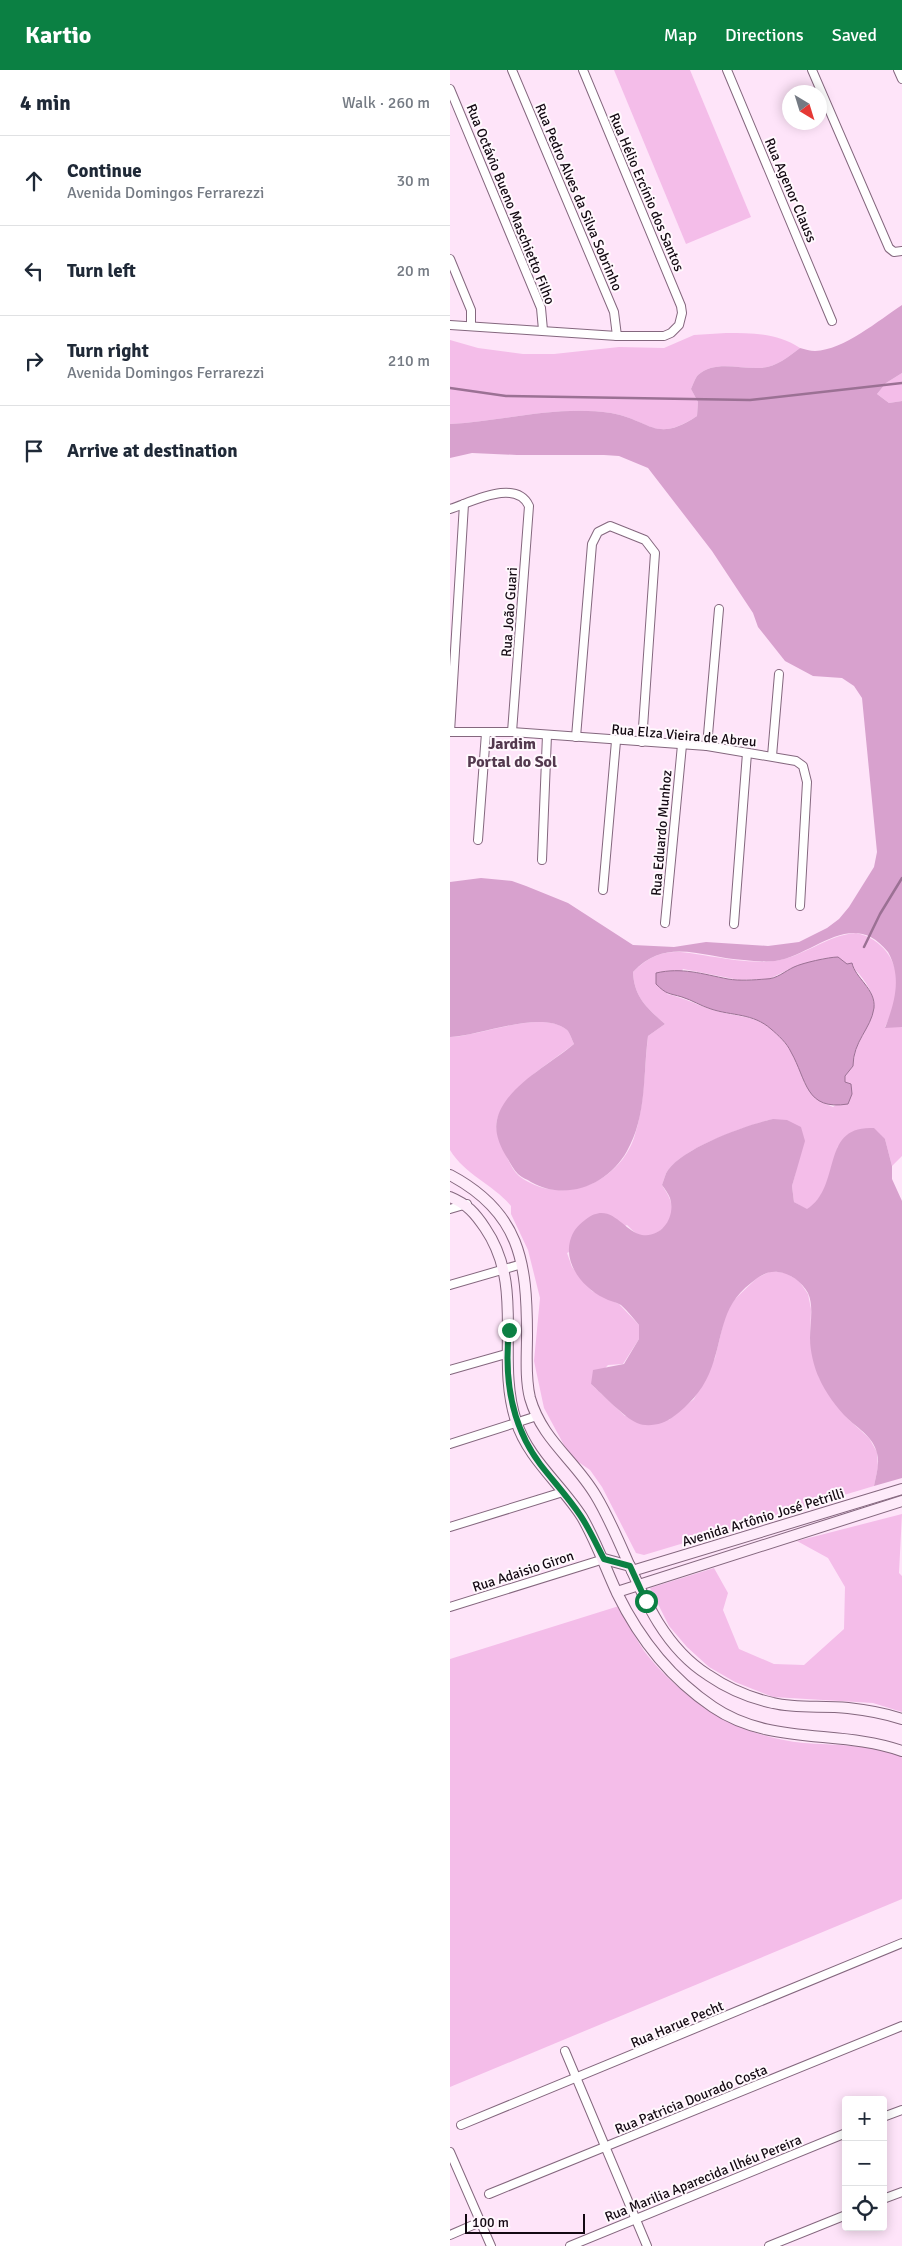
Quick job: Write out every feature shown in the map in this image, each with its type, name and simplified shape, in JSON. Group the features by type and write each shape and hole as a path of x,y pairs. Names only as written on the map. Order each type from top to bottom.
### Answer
{"main road":[{"path":"450,1175 480,1193 505,1220 522,1264 527,1296 527,1384 537,1416 557,1449 581,1475 596,1496 638,1585 661,1626 682,1653 707,1675 744,1694 774,1704 847,1708 884,1713 902,1719"},
{"path":"450,1197 467,1204 500,1253 509,1308 506,1354 508,1388 516,1422 540,1464 581,1516 604,1559 617,1592 642,1638 666,1668 690,1691 716,1709 747,1725 775,1732 819,1738 868,1741 902,1751"},
{"name":"Avenida Artônio José Petrilli","path":"631,1569 902,1489"},
{"name":"Avenida Artônio José Petrilli","path":"617,1592 902,1501"},
{"path":"604,1559 631,1569"}],"street":[{"name":"Rua Pedro Alves da Silva Sobrinho","path":"512,70 614,312 617,336"},
{"name":"Rua Hélio Ercínio dos Santos","path":"583,70 681,306 682,314 679,324 674,330 664,336 617,336"},
{"name":"Rua Agenor Clauss","path":"727,70 832,320"},
{"path":"812,70 889,248 894,252 902,251"},
{"path":"898,70 902,79"},
{"name":"Rua Octávio Bueno Maschietto Filho","path":"450,90 541,308 543,330"},
{"path":"450,259 471,310 472,326"},
{"path":"450,325 617,336"},
{"name":"Rua João Guari","path":"464,504 511,491 522,495 530,512 512,732"},
{"path":"450,509 464,504 450,732"},
{"path":"576,737 592,544 598,532 610,526 645,540 654,549 655,562 642,742"},
{"path":"707,746 719,609"},
{"path":"772,756 779,674"},
{"name":"Rua Elza Vieira de Abreu","path":"450,732 512,732 682,746 707,746 796,761 806,774 800,906"},
{"path":"478,840 486,733"},
{"path":"542,860 547,735"},
{"path":"603,890 616,740"},
{"name":"Rua Eduardo Munhoz","path":"665,923 682,746"},
{"path":"734,924 747,753"},
{"path":"450,1209 467,1204"},
{"path":"450,1285 522,1264"},
{"path":"450,1370 506,1354"},
{"path":"450,1444 537,1416"},
{"path":"450,1527 563,1492"},
{"name":"Rua Adaisio Giron","path":"450,1607 604,1559"},
{"name":"Rua Harue Pecht","path":"461,2125 577,2079 902,1943"},
{"name":"Rua Patricia Dourado Costa","path":"489,2194 902,2026"},
{"path":"565,2051 647,2246"},
{"path":"887,2116 902,2110"},
{"name":"Rua Marilia Aparecida Ilhéu Pereira","path":"570,2246 842,2135"},
{"path":"450,2152 491,2246"},
{"path":"887,2198 902,2192"},
{"path":"769,2246 842,2217"},
{"path":"450,2234 480,2222"}],"shaded area":[{"path":"614,70 690,70 751,217 686,244"},
{"path":"902,305 902,373 886,383 877,394 889,403 902,401 902,1027 885,1028 896,990 895,971 892,961 888,952 874,939 861,934 847,933 833,937 790,957 775,961 729,958 686,952 672,952 659,955 646,961 633,972 639,995 647,1007 665,1024 648,1036 641,1109 638,1124 627,1151 609,1173 585,1187 572,1190 544,1188 521,1177 515,1170 500,1143 496,1129 497,1120 501,1108 518,1087 574,1044 567,1030 556,1024 542,1022 510,1025 463,1036 450,1037 450,882 481,878 512,881 568,903 633,945 674,947 706,942 768,946 799,942 827,928 839,919 849,907 874,867 877,852 862,698 854,686 842,678 813,676 785,661 758,627 753,613 712,551 648,468 619,456 604,455 472,453 450,458 450,424 551,412 591,411 624,416 653,428 671,428 697,416 698,402 691,389 697,376 704,370 719,366 765,368 781,361 800,348 813,351 838,346"},
{"path":"726,333 774,337 783,339 800,348 781,361 765,368 719,366 704,370 697,376 691,389 698,402 697,416 671,428 653,428 624,416 591,411 551,412 450,424 450,340 478,348 523,354 554,354 619,347 664,348 694,335"},
{"path":"902,373 902,401 889,403 877,394 886,383"},
{"path":"856,933 876,941 890,956 897,976 897,998 885,1027 902,1027 902,1156 892,1166 885,1139 838,1146 828,1181 820,1197 807,1210 794,1202 792,1186 796,1171 773,1119 761,1122 716,1138 676,1161 665,1175 662,1185 670,1200 672,1210 669,1221 661,1230 645,1236 637,1234 627,1225 567,1253 572,1267 592,1291 619,1304 639,1325 639,1339 623,1364 608,1365 591,1384 625,1416 669,1420 694,1399 715,1358 726,1312 735,1299 757,1278 771,1271 786,1273 799,1281 808,1294 811,1309 810,1339 819,1378 847,1418 869,1438 877,1452 878,1467 874,1486 644,1555 636,1553 602,1487 590,1470 577,1461 565,1447 544,1408 534,1361 540,1298 528,1250 511,1214 511,1206 463,1166 450,1150 450,1037 463,1036 511,1025 543,1022 556,1024 567,1030 574,1044 531,1076 512,1094 498,1117 496,1128 509,1162 519,1176 535,1185 552,1190 569,1190 586,1186 615,1168 626,1154 634,1138 638,1126 644,1087 648,1036 665,1024 647,1007 639,995 633,972 653,957 672,952 744,961 773,961 794,956 824,942","holes":["824,958 846,964 856,971 866,983 874,1002 872,1016 856,1049 853,1066 845,1076 845,1082 851,1084 852,1094 833,1107 821,1101 808,1089 795,1057 779,1036 770,1028 753,1019 723,1013 667,994 683,969 739,980 769,979 796,966 812,963"]},
{"path":"838,957 847,964 852,963 857,974 869,989 874,1001 872,1015 856,1049 853,1066 845,1076 845,1082 851,1084 852,1094 848,1104 834,1105 823,1103 815,1098 809,1091 787,1045 764,1024 750,1017 707,1008 686,998 668,993 656,984 656,973 665,971 692,972 733,980 770,979 803,964"},
{"path":"773,1119 787,1120 801,1127 805,1141 792,1186 794,1202 807,1209 818,1199 825,1186 838,1146 845,1136 857,1130 874,1128 885,1139 892,1166 892,1179 902,1201 902,1478 874,1486 878,1461 875,1447 865,1434 840,1410 822,1383 815,1369 811,1348 810,1298 799,1282 791,1276 782,1273 770,1272 763,1274 740,1293 727,1314 714,1361 706,1381 689,1403 669,1419 651,1425 637,1423 620,1411 591,1384 593,1370 624,1364 639,1339 639,1325 621,1305 596,1294 582,1282 570,1258 569,1250 572,1234 585,1220 594,1214 602,1213 616,1218 635,1233 649,1235 656,1233 666,1225 671,1212 670,1198 662,1185 667,1172 676,1161 717,1138"},
{"path":"902,1514 899,1573 902,1576 902,1712 873,1703 773,1697 735,1682 709,1667 687,1647 669,1626 650,1588 714,1568 728,1593 723,1610 739,1649 774,1664 804,1665 844,1629 845,1587 828,1558 797,1541"},
{"path":"619,1606 648,1656 680,1689 717,1715 758,1734 781,1740 869,1748 893,1752 902,1756 902,1899 450,2087 450,1659"}],"waterway":[{"path":"450,388 506,396 750,400 902,383"},
{"path":"864,947 880,914 902,878"}],"district":[{"name":"Jardim Portal do Sol","path":"512,752"}],"route":[{"path":"509,1330 506,1354 508,1388 516,1422 526,1442 540,1464 581,1516 604,1559 630,1566 646,1601"}]}
